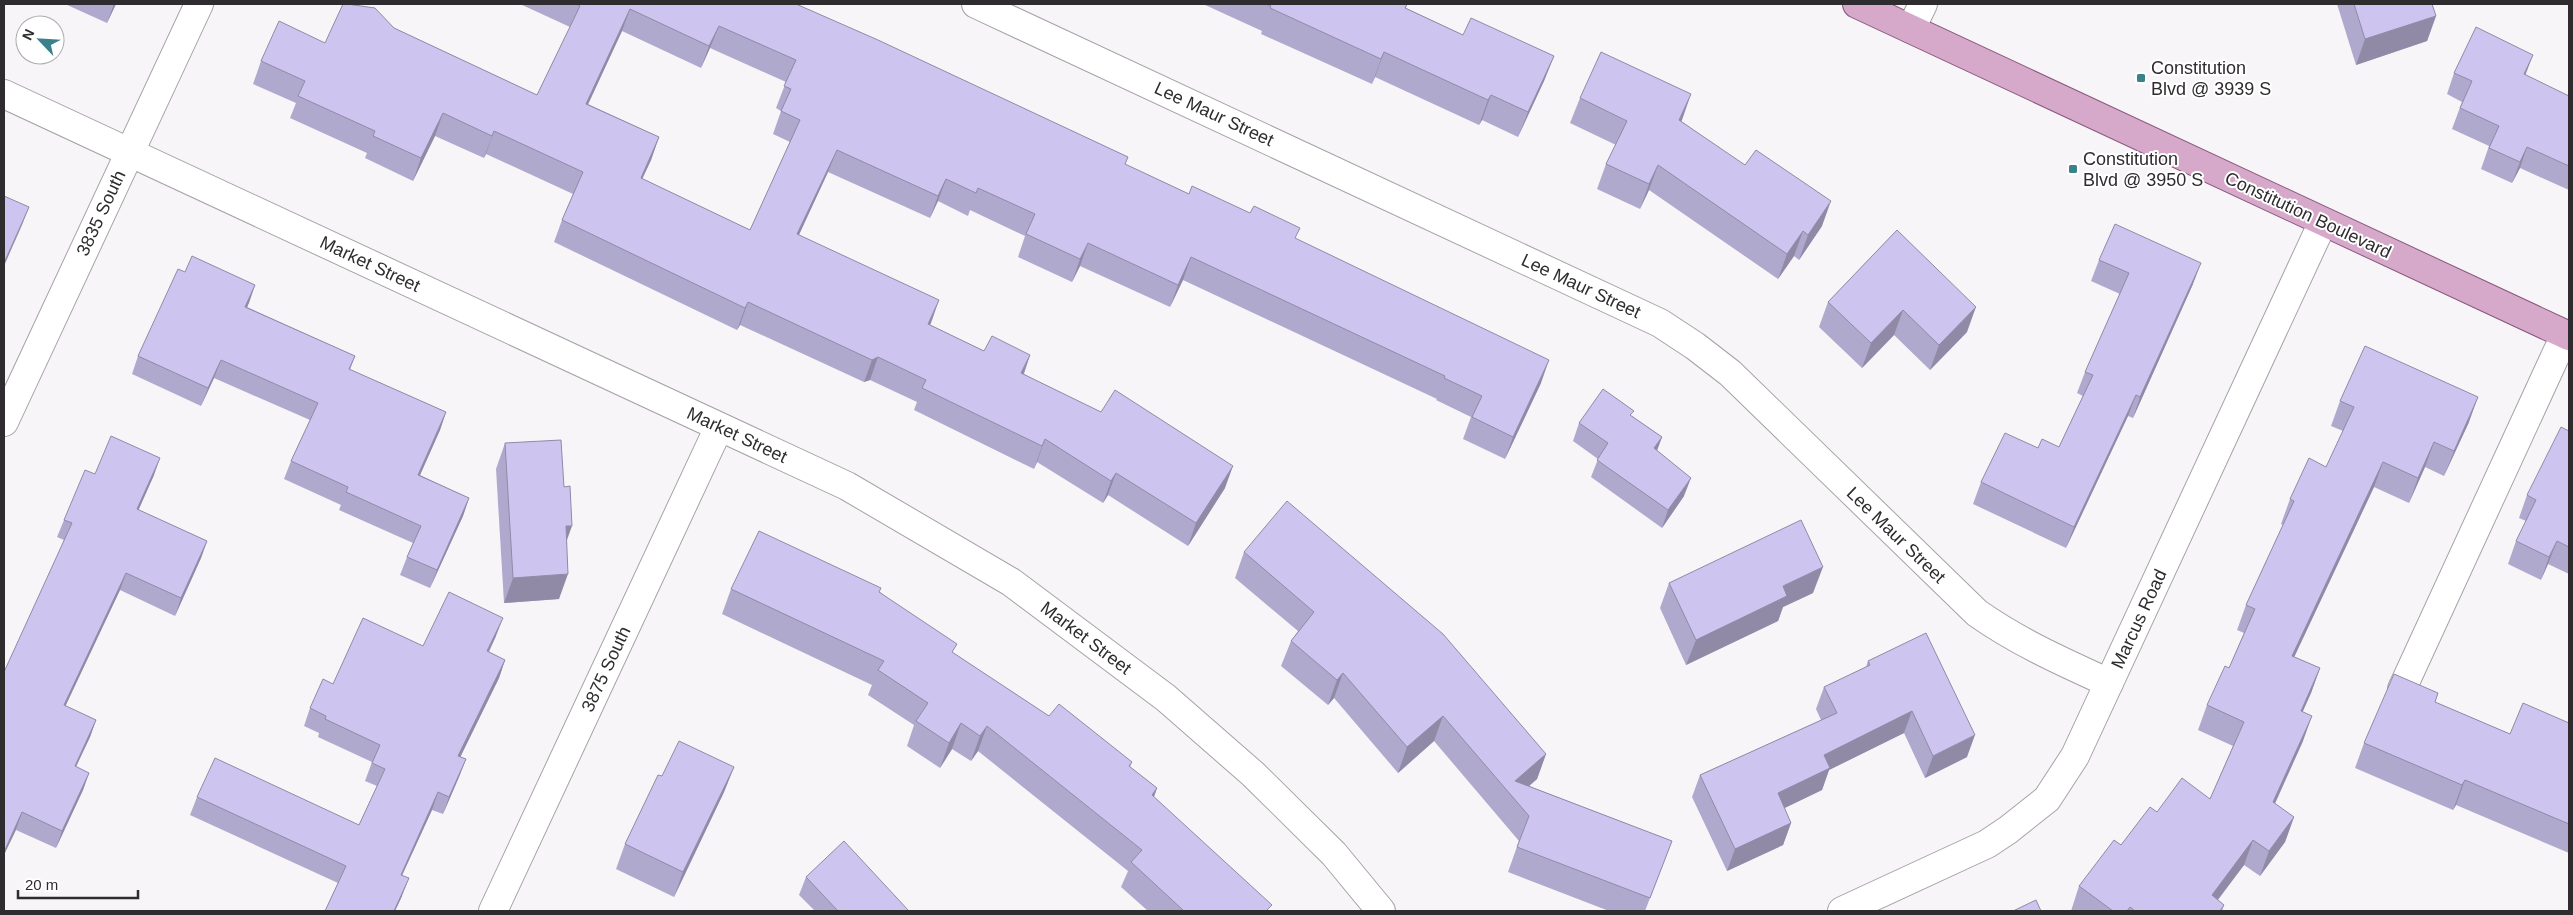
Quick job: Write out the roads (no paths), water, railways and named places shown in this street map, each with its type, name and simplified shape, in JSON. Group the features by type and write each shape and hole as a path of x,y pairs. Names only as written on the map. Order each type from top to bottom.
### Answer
{"main road":[{"name":"Constitution Boulevard","path":"1857,4 2567,336"}],"street":[{"name":"3835 South","path":"4,422 199,4"},
{"name":"Lee Maur Street","path":"976,4 1660,323 1730,373 1977,613 2031,646 2109,683"},
{"path":"1911,29 1923,4"},
{"name":"Market Street","path":"4,94 847,486 1011,582 1166,698 1253,774 1334,854 1380,911"},
{"name":"Marcus Road","path":"1842,911 1987,844 2028,816 2047,799 2062,778 2075,756 2323,222"},
{"path":"2402,689 2567,336"},
{"name":"3875 South","path":"493,911 719,427"}],"place":[{"name":"Constitution Blvd @ 3939 S","path":"2141,78"},
{"name":"Constitution Blvd @ 3950 S","path":"2073,169"}]}
